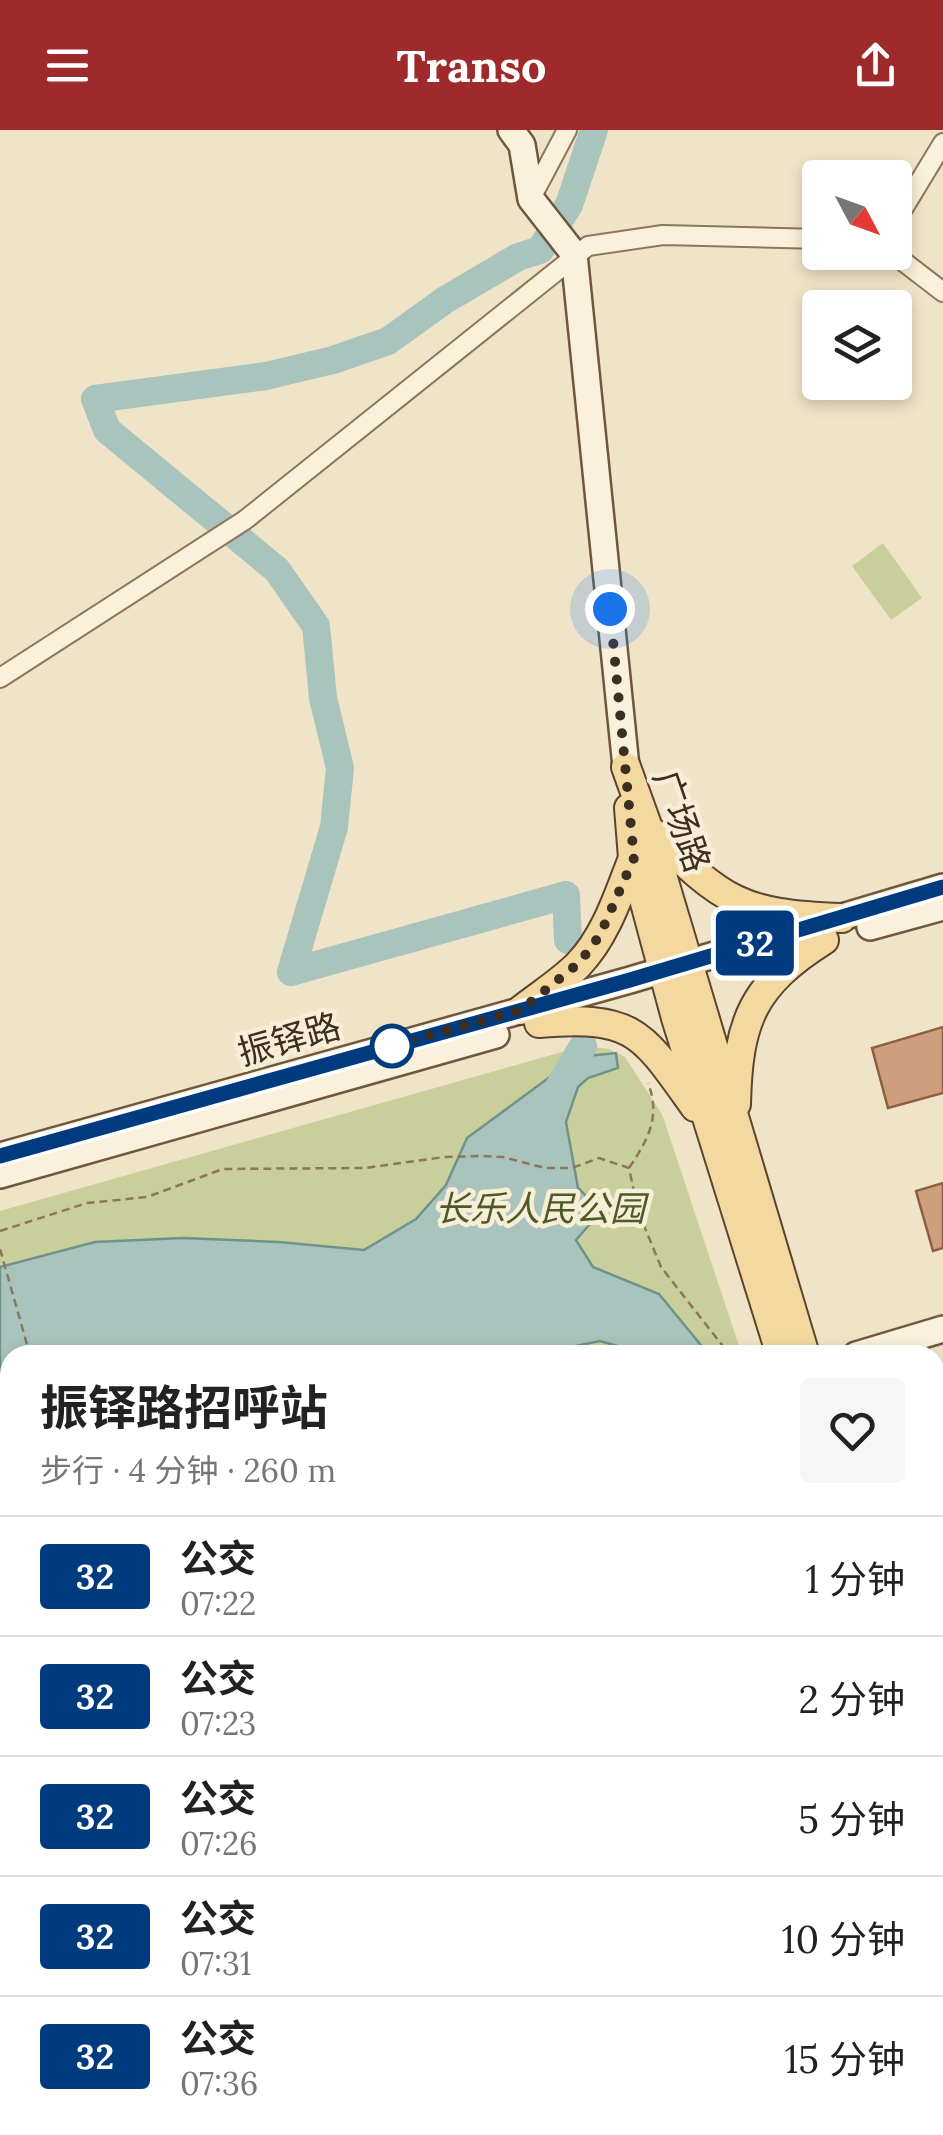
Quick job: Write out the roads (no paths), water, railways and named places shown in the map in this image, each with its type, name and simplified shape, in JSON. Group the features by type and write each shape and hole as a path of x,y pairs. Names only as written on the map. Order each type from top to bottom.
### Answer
{"main road":[{"path":"511,130 522,145 531,199 570,248 626,766"},
{"name":"广场路","path":"626,766 648,828 677,973"},
{"name":"广场路","path":"626,766 634,858 677,973 723,1124 802,1345"},
{"path":"648,828 717,892 770,913 833,929"},
{"path":"530,1016 591,948 634,858"},
{"name":"振铎路","path":"833,929 943,887"},
{"name":"振铎路","path":"0,1175 677,973 833,929 943,907"},
{"path":"723,1124 744,1034 770,979 833,929"},
{"path":"530,1016 593,1020 622,1027 659,1058 723,1124"},
{"name":"振铎路","path":"0,1156 530,1016"},
{"name":"广场路","path":"723,1124 778,1345"},
{"path":"889,1345 943,1329"}],"street":[{"path":"531,199 567,130"},
{"path":"912,194 943,143"},
{"path":"0,678 245,520 570,248 663,235 802,239"},
{"path":"912,268 942,291"}],"water":[{"path":"616,1053 618,1068 588,1078 578,1087 566,1122 578,1188 601,1211 576,1240 593,1267 659,1294 701,1345 615,1345 600,1341 581,1345 0,1345 0,1267 95,1242 183,1238 364,1250 416,1219 446,1185 467,1138 577,1057"}],"waterway":[{"path":"568,940 566,895 291,972 334,827 340,768 323,698 316,626 277,570 107,430 95,399 266,376 333,360 388,341 445,300 518,257 540,250 569,205 594,130"},
{"path":"559,1087 583,1046"}],"park label":[{"name":"长乐人民公园","path":"540,1208"}]}
